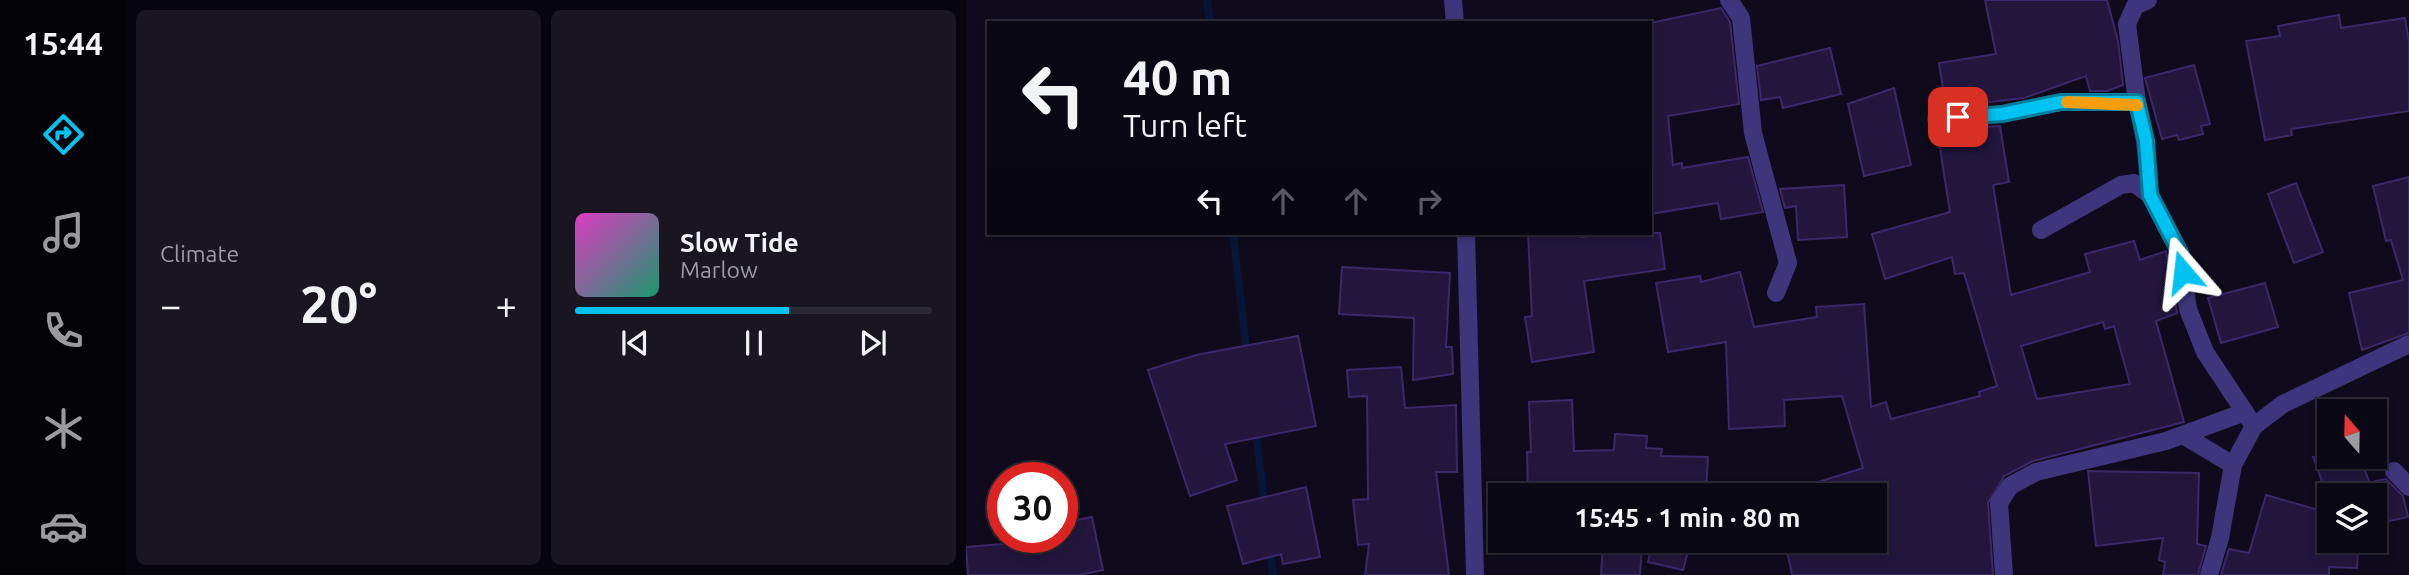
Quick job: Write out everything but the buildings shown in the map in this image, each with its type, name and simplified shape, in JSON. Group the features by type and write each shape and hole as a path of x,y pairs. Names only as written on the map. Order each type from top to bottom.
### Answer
{"street":[{"path":"1453,0 1455,21"},
{"path":"1729,0 1741,18 1752,133 1788,263 1776,293"},
{"path":"2148,0 2135,6 2127,24 2137,102 2146,141 2150,195 2180,253 2188,309 2205,352 2250,419"},
{"path":"1936,118 2002,114 2061,102 2137,102"},
{"path":"2041,230 2121,185 2134,183 2150,195"},
{"path":"1466,235 1475,575"},
{"path":"2004,575 1999,503 2010,486 2036,472 2250,419 2409,344"},
{"path":"2209,575 2220,538 2233,465 2250,419"},
{"path":"2183,435 2233,465"},
{"path":"2394,471 2409,487"}],"waterway":[{"path":"1207,0 1210,21"},
{"path":"1233,235 1247,355"},
{"path":"1255,427 1265,508"},
{"path":"1270,549 1273,575"}],"slow traffic":[{"path":"2067,102 2137,102 2137,105"}],"route":[{"path":"1958,117 2002,114 2061,102 2137,102 2146,141 2146,170 2150,195 2180,253 2183,272"}]}
